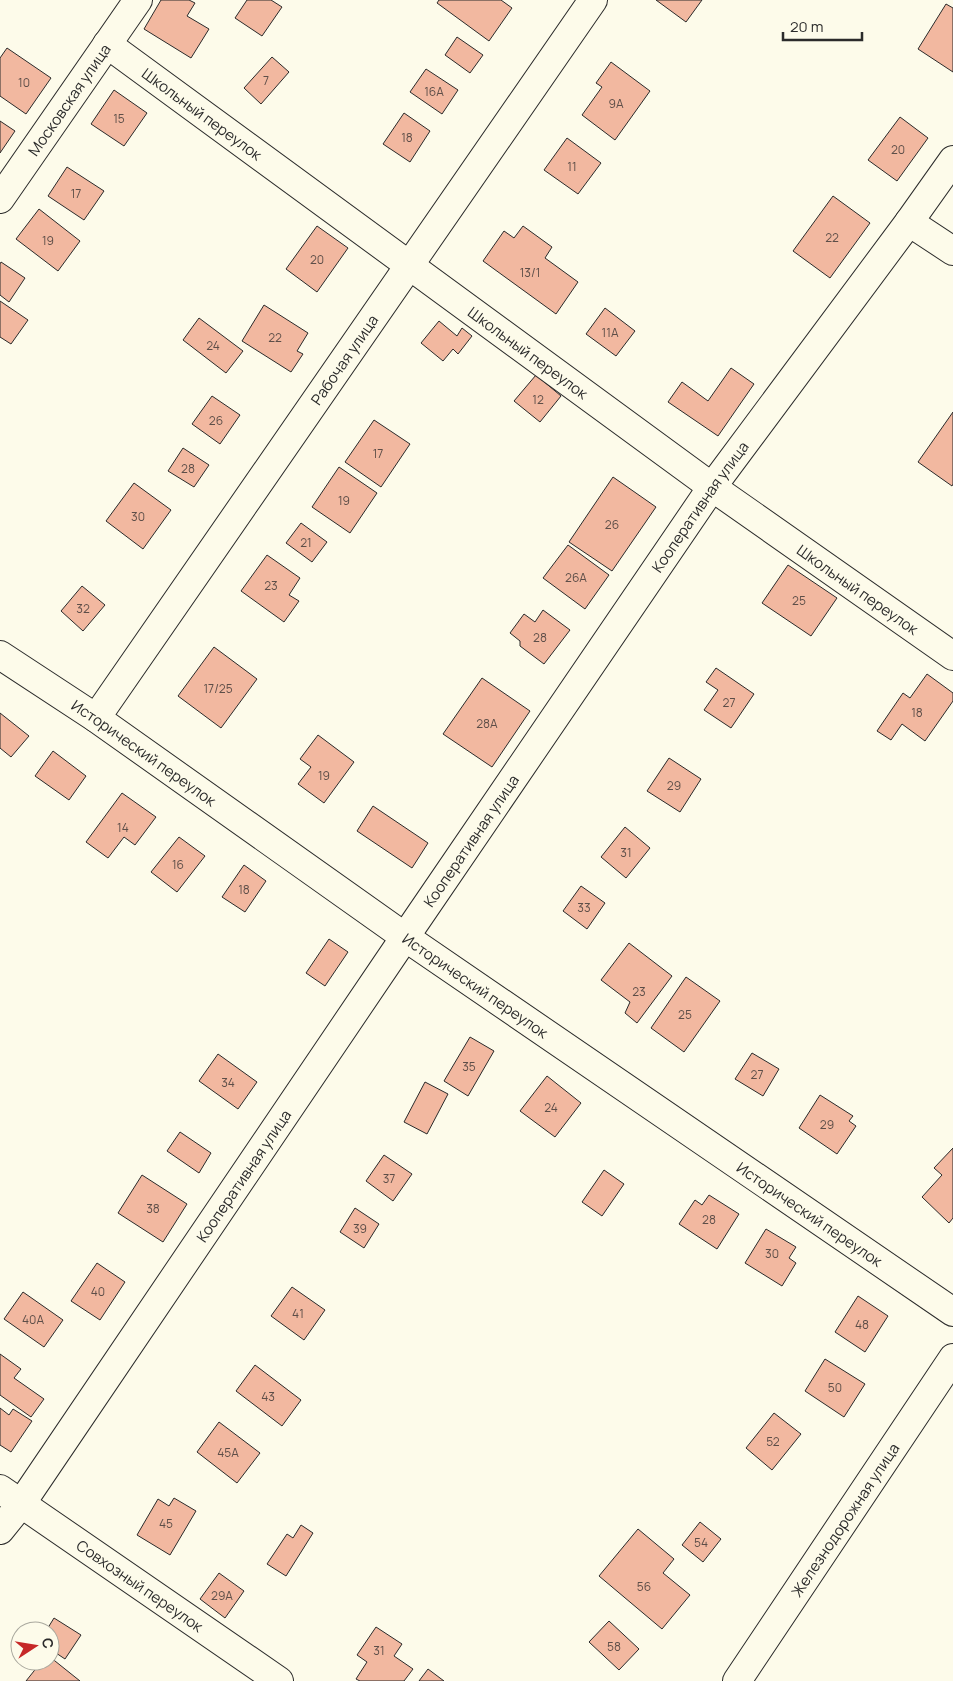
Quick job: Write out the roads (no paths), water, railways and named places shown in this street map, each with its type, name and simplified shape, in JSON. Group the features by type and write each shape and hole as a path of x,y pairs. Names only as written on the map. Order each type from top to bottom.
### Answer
{"street":[{"name":"Московская улица","path":"0,199 138,0"},
{"name":"Рабочая улица","path":"96,718 593,0"},
{"name":"Школьный переулок","path":"108,44 712,487 953,656"},
{"name":"Кооперативная улица","path":"0,1530 11,1496 405,936 712,487 953,160"},
{"path":"909,222 953,251"},
{"name":"Исторический переулок","path":"0,655 96,718 405,936 953,1312"},
{"name":"Железнодорожная улица","path":"737,1681 953,1358"},
{"name":"Совхозный переулок","path":"11,1496 279,1681"}]}
